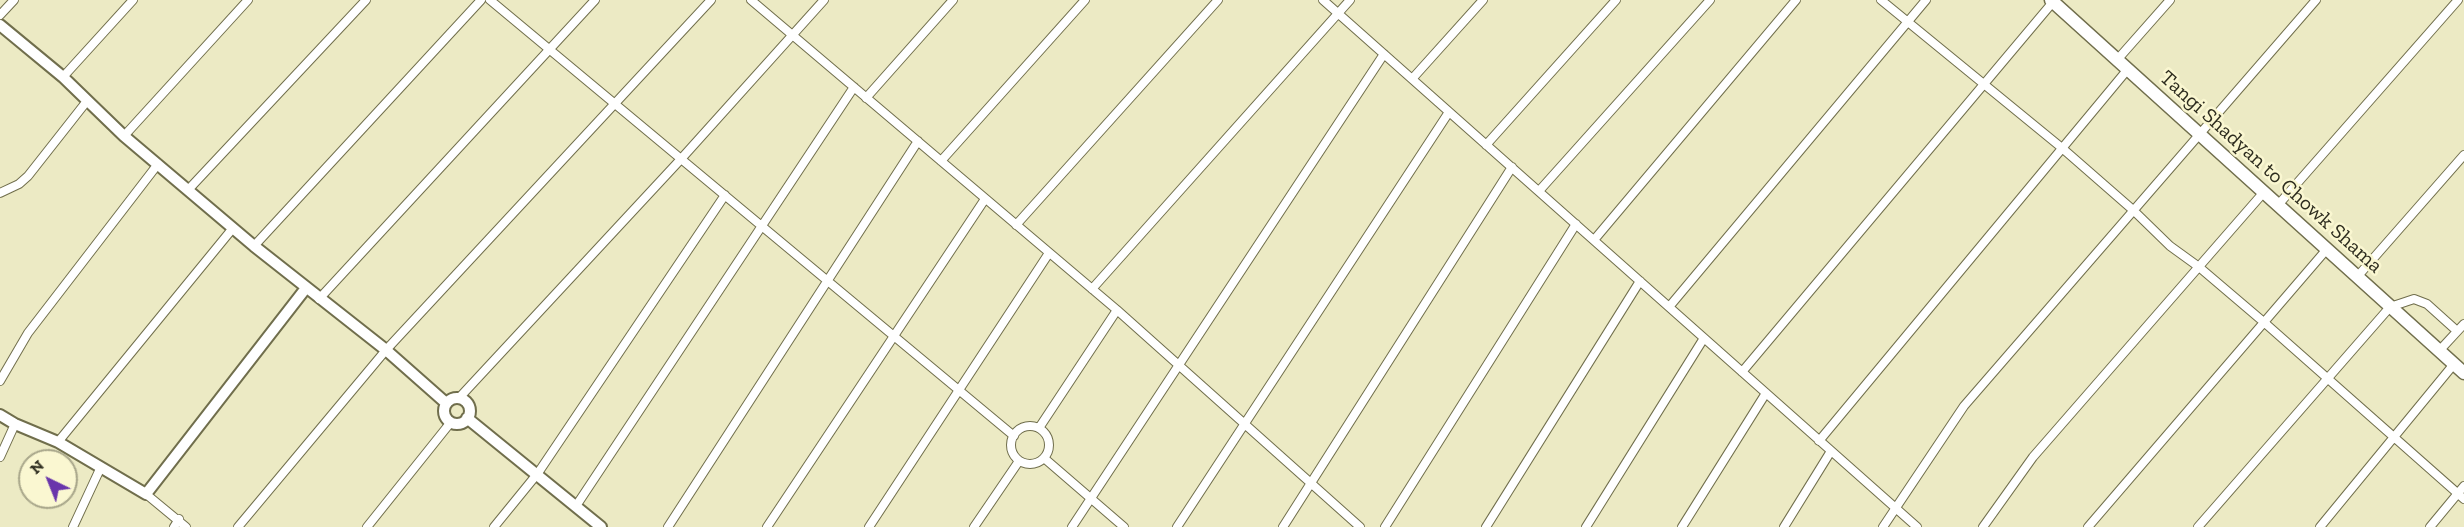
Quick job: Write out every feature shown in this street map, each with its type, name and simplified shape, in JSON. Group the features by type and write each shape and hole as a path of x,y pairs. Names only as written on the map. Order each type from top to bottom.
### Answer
{"main road":[{"name":"Tangi Shadyan to Chowk Shama","path":"2052,1 2464,373"},
{"path":"0,25 63,77 124,136 254,246 386,350 446,404"},
{"path":"0,415 15,424 58,442 100,469 146,494 306,288"},
{"path":"459,398 467,403 468,418 460,423 452,422 445,416 446,404 449,400 459,398"},
{"path":"468,418 538,473 601,527"}],"street":[{"path":"0,15 14,0"},
{"path":"63,77 133,0"},
{"path":"124,136 248,0"},
{"path":"188,190 366,0"},
{"path":"254,246 482,0"},
{"path":"490,0 1014,436"},
{"path":"319,299 595,0"},
{"path":"238,527 386,350 711,0"},
{"path":"751,0 1117,310 1360,527"},
{"path":"459,398 681,159 824,0"},
{"path":"867,98 953,0"},
{"path":"941,161 1085,0"},
{"path":"1016,225 1218,0"},
{"path":"1323,0 1917,527"},
{"path":"1092,289 1350,0"},
{"path":"1412,79 1483,0"},
{"path":"1486,145 1616,0"},
{"path":"1539,191 1710,0"},
{"path":"1594,240 1796,0"},
{"path":"1881,0 2062,148 2170,246 2199,267 2461,496"},
{"path":"1669,307 1926,0"},
{"path":"2117,60 2170,0"},
{"path":"1883,527 1964,406 2316,0"},
{"path":"2278,205 2458,0"},
{"path":"1742,372 2052,1"},
{"path":"1072,527 1384,54"},
{"path":"1819,441 2128,69"},
{"path":"576,506 854,87"},
{"path":"0,193 19,184 28,176 87,101"},
{"path":"1178,527 1449,112"},
{"path":"668,527 918,141"},
{"path":"2358,277 2464,155"},
{"path":"0,381 28,333 158,164"},
{"path":"1283,527 1512,167"},
{"path":"1983,527 2032,457 2265,192"},
{"path":"494,527 538,473 725,195"},
{"path":"767,527 985,199"},
{"path":"1385,527 1576,224"},
{"path":"58,442 233,228"},
{"path":"2088,527 2326,249"},
{"path":"869,527 1049,253"},
{"path":"1486,527 1640,281"},
{"path":"2198,527 2390,307 2414,299 2427,304 2457,331"},
{"path":"1039,428 1117,310"},
{"path":"2439,351 2464,324"},
{"path":"1586,527 1704,339"},
{"path":"2320,527 2454,364"},
{"path":"1682,527 1766,393"},
{"path":"367,527 452,422"},
{"path":"0,457 15,424"},
{"path":"1025,427 1039,428 1048,438 1048,452 1044,458 1032,464 1019,461 1012,449 1014,436 1025,427"},
{"path":"1784,527 1831,451"},
{"path":"1044,458 1124,527"},
{"path":"974,527 1019,461"},
{"path":"73,527 100,469"},
{"path":"2430,527 2461,496 2464,486"},
{"path":"146,494 186,527"},
{"path":"174,527 179,519"}]}
